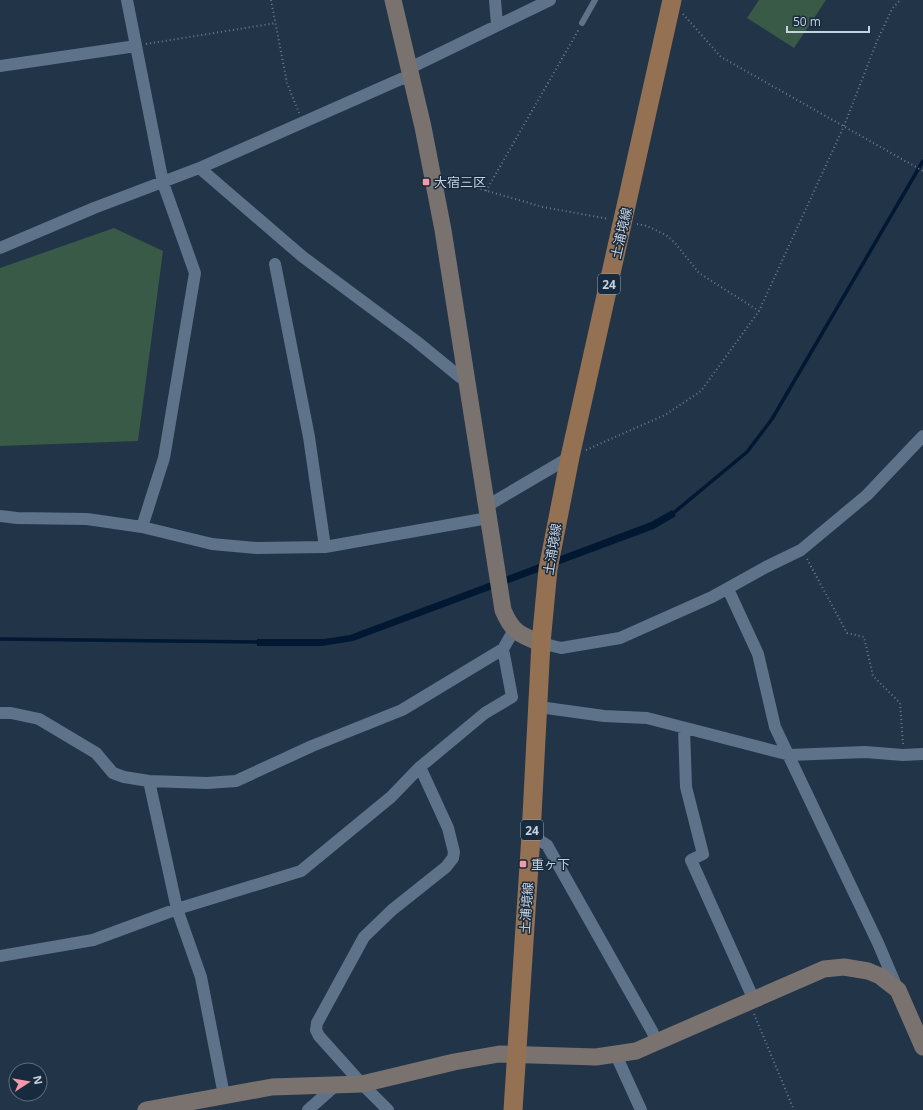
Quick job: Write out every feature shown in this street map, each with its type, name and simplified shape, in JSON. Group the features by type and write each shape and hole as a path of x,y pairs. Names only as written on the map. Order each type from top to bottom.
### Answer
{"main road":[{"name":"土浦境線","path":"513,1110 539,707 541,643 549,563 570,457 671,0"}],"street":[{"path":"127,0 163,183 195,273 164,458 142,527"},
{"path":"394,0 433,179 467,376 503,610 508,622 514,630 541,643 561,648 620,638 728,588 801,550 867,495 923,436"},
{"path":"496,0 498,24"},
{"path":"0,248 94,208 202,167 401,80 416,65 550,0"},
{"path":"0,66 136,46"},
{"path":"202,167 204,172 303,257 416,341 460,378 467,376"},
{"path":"275,264 309,437 325,547"},
{"path":"0,516 17,518 87,519 142,527 212,544 257,548 325,547 487,511 492,503 570,457"},
{"path":"728,588 758,654 775,727 790,755 878,943 923,1047"},
{"path":"0,713 11,713 38,719 96,753 113,772 124,777 149,781 208,783 236,781 312,746 402,710 503,649 514,630"},
{"path":"0,956 93,940 177,909 301,871 391,797 420,767 485,713 512,697 503,649"},
{"path":"539,707 604,716 647,718 790,755 865,752 903,755 923,754"},
{"path":"684,728 686,787 703,854 691,860 751,1001"},
{"path":"388,1110 362,1084 316,1030 317,1023 364,937 392,910 446,867 453,858 454,852 448,828 420,767"},
{"path":"149,781 177,909 201,977 224,1095"},
{"path":"531,834 547,844 652,1031 657,1043"},
{"path":"146,1110 272,1086 335,1086 362,1084 474,1058 516,1054 596,1056 616,1055 636,1051 824,968 844,967 868,971 880,976 898,990"},
{"path":"616,1055 641,1110"},
{"path":"308,1110 335,1086"}],"lane":[{"path":"582,23 595,0"}],"path":[{"path":"271,0 287,83 303,124"},
{"path":"671,0 721,57 923,171"},
{"path":"570,457 665,415 701,391 759,311 844,126 892,9 900,0"},
{"path":"486,191 582,23"},
{"path":"136,46 276,24"},
{"path":"433,179 441,177 543,207 647,226 666,235 675,243 699,273 759,311"},
{"path":"801,550 847,633 864,637 873,676 900,703 903,755"},
{"path":"751,1001 794,1110"}],"green space":[{"path":"759,0 826,0 794,48 747,18"},
{"path":"114,228 163,251 138,441 0,446 0,268"}],"water":[{"path":"672,510 676,516 654,529 353,641 322,646 257,646 257,639 324,639 350,635 651,522"}],"waterway":[{"path":"671,515 747,452 772,419 923,161"},
{"path":"0,639 260,642"}],"place":[{"name":"大宿三区","path":"426,182"},
{"name":"重ヶ下","path":"523,864"}]}
